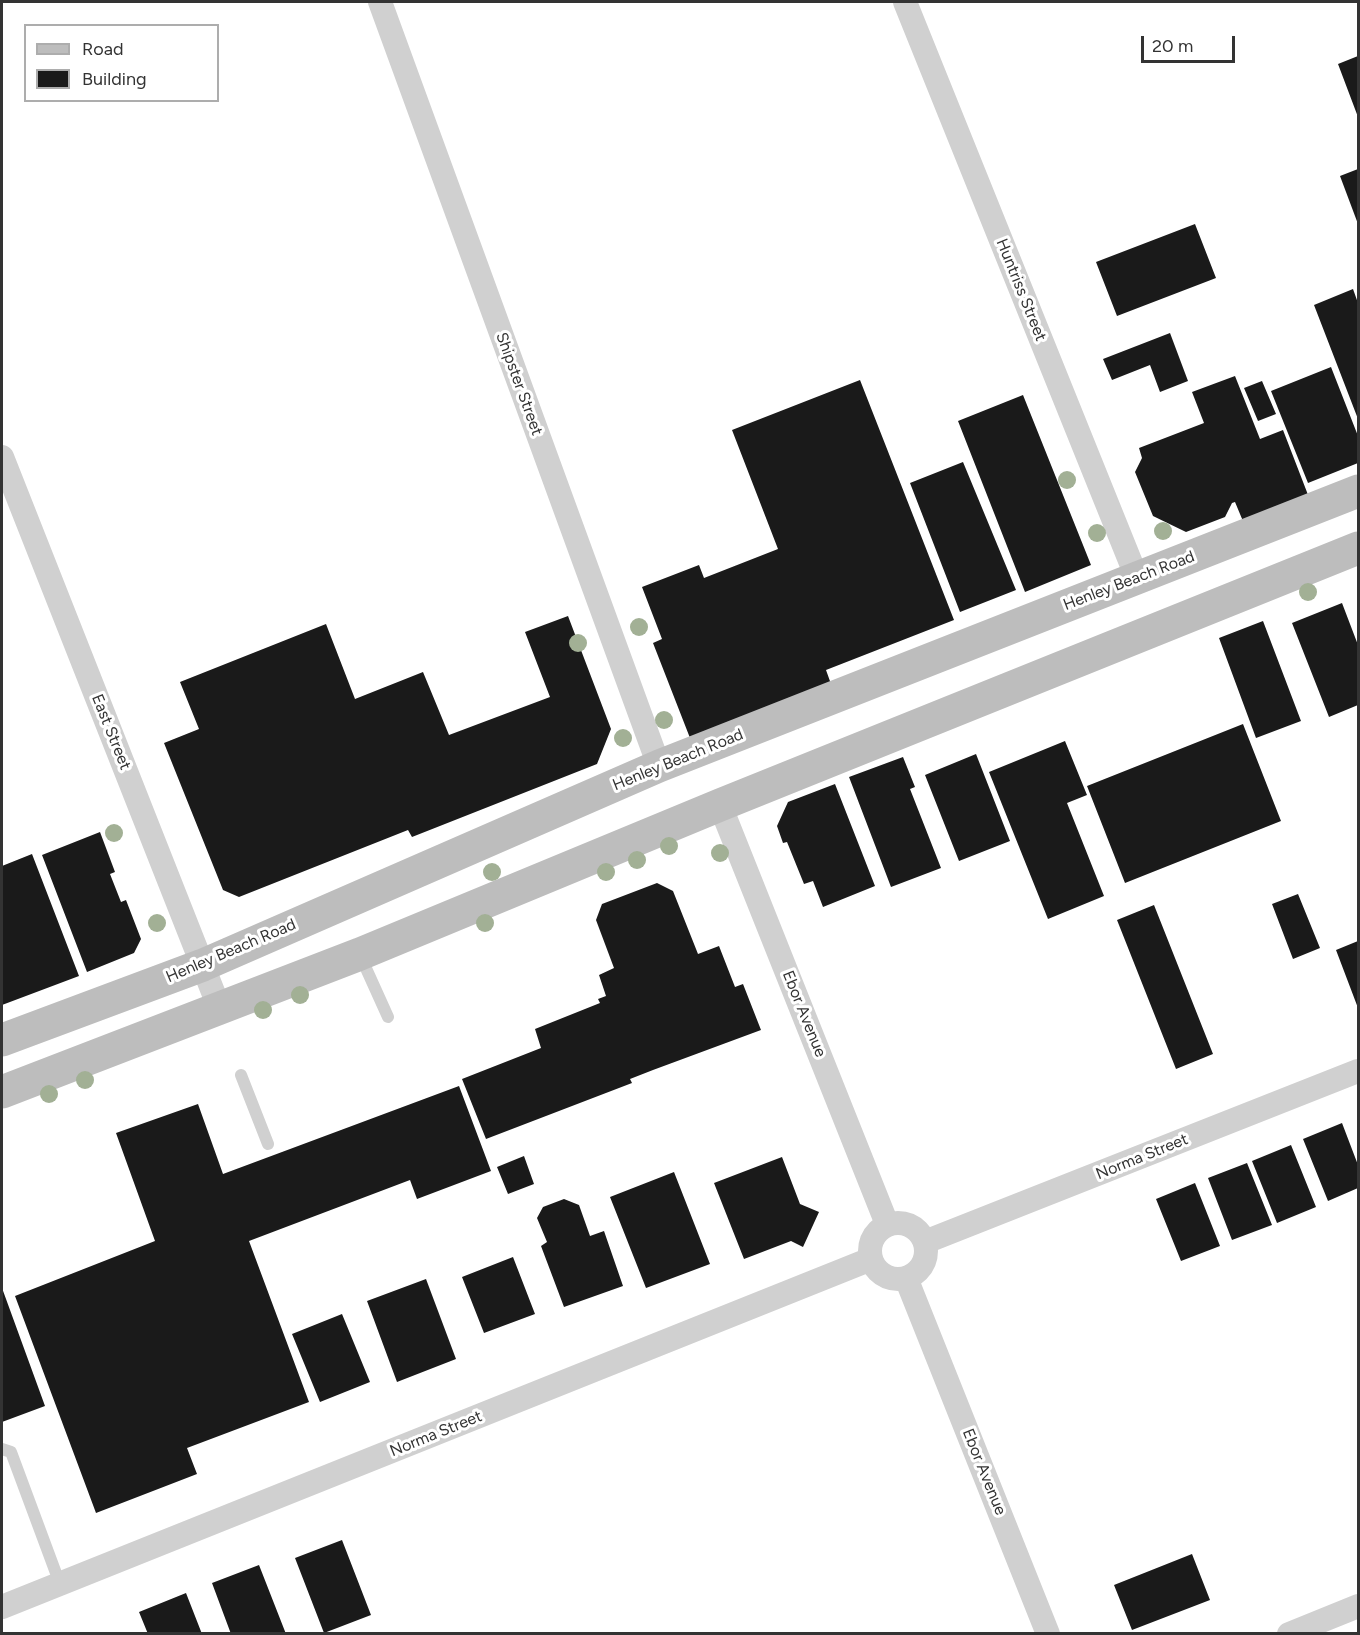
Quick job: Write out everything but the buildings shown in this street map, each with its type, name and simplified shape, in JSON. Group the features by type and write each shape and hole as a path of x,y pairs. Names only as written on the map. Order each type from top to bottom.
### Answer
{"main road":[{"name":"Henley Beach Road","path":"2,1040 203,965 658,766 1359,491"},
{"path":"2,1092 360,954 720,805 1359,548"}],"street":[{"name":"Shipster Street","path":"380,2 658,766"},
{"name":"Huntriss Street","path":"904,2 1137,578"},
{"name":"East Street","path":"2,457 219,1007"},
{"name":"Ebor Avenue","path":"720,805 887,1224"},
{"name":"Norma Street","path":"925,1242 1359,1071"},
{"path":"898,1222 910,1225 925,1242 926,1254 922,1266 906,1278 898,1279 884,1275 871,1259 872,1238 887,1224 898,1222"},
{"name":"Norma Street","path":"2,1607 871,1259"},
{"name":"Ebor Avenue","path":"906,1278 1048,1634"},
{"path":"1289,1634 1359,1606"}],"lane":[{"path":"360,954 388,1017"},
{"path":"241,1075 268,1144"},
{"path":"2,1449 11,1452 60,1584"}]}
